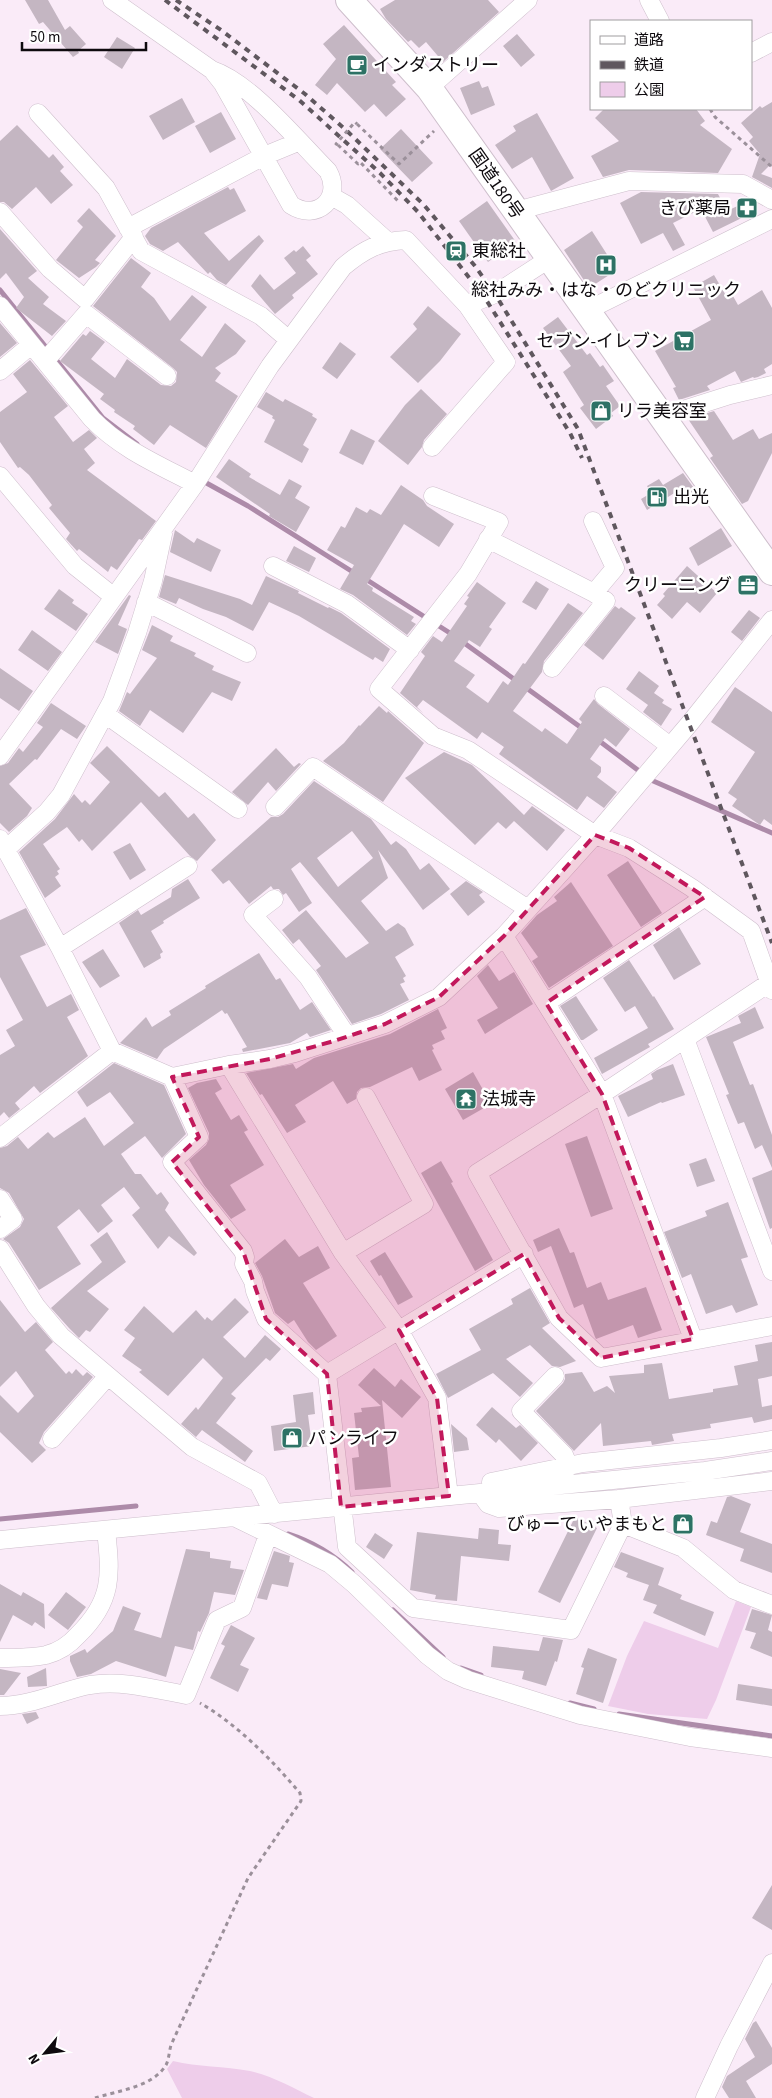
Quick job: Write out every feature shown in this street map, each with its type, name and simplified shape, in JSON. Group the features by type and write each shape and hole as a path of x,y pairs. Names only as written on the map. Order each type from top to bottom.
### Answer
{"highway":[{"name":"国道180号","path":"349,0 429,88 549,260 772,572"}],"street":[{"path":"112,0 212,70 226,75 253,96 328,172 333,184 328,201 318,209 308,211 297,208 287,199 264,156 212,70"},
{"path":"429,88 528,0"},
{"path":"648,0 659,20"},
{"path":"752,52 772,42"},
{"path":"38,113 106,188 141,251 262,316 290,340"},
{"path":"0,212 50,269 85,300 131,232 264,156 298,142"},
{"path":"516,211 629,181 743,184 772,200"},
{"path":"331,196 347,204 386,241"},
{"path":"586,311 772,219"},
{"path":"0,756 198,480 270,366 344,267 358,254 386,241 406,240 467,305 506,362 432,447"},
{"path":"467,305 495,294 549,260"},
{"path":"0,306 92,419 108,435 125,447 198,480"},
{"path":"45,361 86,314 167,376"},
{"path":"0,370 31,345"},
{"path":"662,417 730,395 772,385"},
{"path":"0,476 75,566 114,597"},
{"path":"434,496 499,522 468,574 379,689 433,736 468,750 595,835 629,848 705,897 751,931 771,987 685,1039 477,1173 559,1318 601,1358 693,1339 772,1326"},
{"path":"593,521 615,568 594,594"},
{"path":"165,526 146,602 112,701 61,795 47,812 3,844 60,948 112,1051 172,1077 229,1065 270,1059 347,1036 385,1024 439,997 504,936 595,835 772,620"},
{"path":"488,539 606,601 552,668"},
{"path":"273,566 347,604 410,650"},
{"path":"146,602 247,652"},
{"path":"604,696 670,746"},
{"path":"105,714 238,809"},
{"path":"275,807 313,767 528,909"},
{"path":"60,948 188,866"},
{"path":"546,1003 705,897"},
{"path":"274,899 253,915 308,977 347,1036"},
{"path":"504,936 602,1094 693,1339"},
{"path":"685,1039 772,1271"},
{"path":"0,1138 112,1051"},
{"path":"229,1065 343,1253 399,1330 437,1398 465,1495"},
{"path":"172,1077 199,1137 172,1162 243,1251 245,1257 244,1264 253,1281 266,1319 327,1374 347,1547 413,1608 571,1630 623,1524 619,1499"},
{"path":"343,1253 424,1204 366,1097"},
{"path":"0,1199 12,1219 0,1229"},
{"path":"0,1249 36,1306 61,1336 192,1447 258,1483 274,1514"},
{"path":"327,1374 524,1254"},
{"path":"52,1439 108,1376"},
{"path":"555,1376 521,1411 564,1455 569,1467"},
{"path":"465,1495 489,1482 583,1463 721,1448 772,1440"},
{"path":"0,1540 705,1471 772,1460"},
{"path":"465,1495 499,1508 619,1499 772,1481"},
{"path":"236,1518 330,1564 354,1584 427,1655 448,1671 468,1680 580,1715 690,1737 772,1748"},
{"path":"623,1524 683,1548 734,1590 772,1605"},
{"path":"0,1658 47,1655 69,1644 88,1626 98,1612 106,1593 110,1563 106,1530"},
{"path":"0,1706 17,1706 90,1685 122,1683 186,1695 217,1620 242,1608 268,1535"},
{"path":"705,2098 728,2046 770,1972"}],"path":[{"path":"711,110 721,122 772,167"},
{"path":"399,202 360,162 358,164 336,144 355,122 399,164 449,116"},
{"path":"94,2098 146,2082 160,2072 167,2064 170,2045 248,1878 301,1801 300,1793 263,1754 220,1715 186,1695"}],"highlighted area":[{"path":"595,835 629,848 705,897 546,1003 602,1094 693,1339 601,1358 559,1318 524,1254 399,1330 437,1398 449,1496 341,1507 327,1374 266,1319 243,1251 172,1162 199,1137 172,1077 270,1059 334,1041 385,1024 439,997 504,936"}],"green space":[{"path":"736,1601 751,1607 707,1719 648,1714 608,1706 627,1656 644,1621 718,1648"},
{"path":"173,2061 258,2073 314,2098 182,2098 167,2069"}],"building":[{"path":"25,0 48,0 65,30 70,26 86,44 78,51 79,53 73,57 43,22 39,24"},
{"path":"395,0 488,0 499,12 443,62 426,42 419,48 411,40 408,42 386,19 380,9"},
{"path":"344,25 396,82 392,85 406,99 386,117 374,104 365,112 337,83 327,95 315,85 336,59 323,44"},
{"path":"517,34 535,55 521,67 503,46"},
{"path":"117,37 135,48 122,69 104,57"},
{"path":"479,81 482,88 488,86 495,105 471,115 460,88"},
{"path":"182,98 195,122 163,140 149,116"},
{"path":"772,102 772,167 770,165 761,174 772,178 772,188 752,177 760,154 749,141 753,137 741,123 760,106 762,108"},
{"path":"603,110 697,110 705,121 700,125 732,149 718,173 629,170 603,177 591,156 619,141 595,118"},
{"path":"221,112 236,139 210,153 195,126"},
{"path":"537,113 574,178 551,191 532,157 512,169 495,145 516,131 513,126"},
{"path":"17,125 49,158 53,154 64,167 60,171 73,185 51,204 36,187 12,209 4,202 0,202 0,141"},
{"path":"401,129 433,163 412,182 380,149"},
{"path":"228,187 230,190 234,188 246,211 204,233 229,261 259,235 264,241 226,285 217,280 210,272 208,274 178,242 163,251 150,244 145,236 151,228"},
{"path":"641,192 718,194 727,211 750,200 756,211 713,232 701,209 673,223 685,245 673,251 663,233 641,244 620,203"},
{"path":"487,201 516,242 488,262 459,221"},
{"path":"89,208 116,236 95,260 100,263 79,278 56,260 83,227 77,221"},
{"path":"0,229 37,271 28,278 49,297 43,304 66,321 52,336 16,308 24,297 6,273 0,279"},
{"path":"592,231 617,270 589,288 564,250"},
{"path":"303,246 311,256 306,260 318,274 292,295 294,298 275,314 251,286 260,274 274,290 296,273 284,258"},
{"path":"131,258 151,273 141,287 154,298 170,321 192,295 207,307 180,340 202,357 225,323 246,341 236,354 215,368 221,373 215,381 238,396 206,448 170,425 154,445 133,429 135,426 114,412 115,410 100,399 104,394 60,361 83,334 86,336 90,331 105,342 91,359 115,378 127,359 161,385 171,386 176,382 177,372 173,368 93,306"},
{"path":"714,275 728,299 733,296 738,305 762,290 772,308 772,364 764,369 766,373 758,377 741,382 735,371 707,386 710,390 679,400 673,388 676,387 655,351 711,320 693,287"},
{"path":"428,306 461,334 440,361 418,383 390,357 417,329 413,324"},
{"path":"558,317 587,355 590,353 600,367 603,365 614,381 606,386 620,406 611,413 613,416 596,429 580,408 584,405 563,372 571,366 543,328"},
{"path":"0,323 17,343 0,357"},
{"path":"340,342 356,354 337,379 322,368"},
{"path":"30,360 68,406 54,417 73,442 89,430 97,438 84,449 95,463 87,470 156,521 142,540 139,539 117,570 111,566 108,572 79,549 77,551 66,539 70,533 49,508 52,505 29,475 20,467 18,468 0,442 0,412 27,392 13,374"},
{"path":"421,389 447,414 424,440 422,447 408,465 378,441 405,405"},
{"path":"266,392 283,402 285,399 313,414 312,416 317,419 303,445 309,449 302,463 264,442 275,420 272,418 273,416 257,407"},
{"path":"714,411 733,440 753,429 759,439 772,433 772,453 748,501 742,504 710,458 713,456 688,419"},
{"path":"351,429 375,441 363,465 339,453"},
{"path":"229,459 251,474 249,477 280,495 289,479 302,486 295,498 310,507 296,532 269,516 270,514 216,477"},
{"path":"683,473 696,491 681,500 676,492 647,510 641,499 651,493 647,486 659,479 663,485"},
{"path":"401,485 423,500 427,506 454,524 439,547 404,524 367,584 373,588 372,591 414,617 411,621 416,624 407,635 353,595 340,589 354,565 327,550 341,526 345,528 356,507 367,513 370,509 381,515"},
{"path":"721,528 732,546 698,566 689,548"},
{"path":"175,530 194,543 197,538 221,550 211,572 170,552"},
{"path":"294,546 316,558 309,572 286,561"},
{"path":"687,566 717,593 700,613 687,602 672,619 657,605 665,596 663,594"},
{"path":"165,575 240,599 252,605 266,576 341,613 390,649 383,662 375,657 373,660 299,616 269,602 253,631 226,617 179,598 176,604 159,597"},
{"path":"536,581 549,589 536,610 522,602"},
{"path":"477,582 506,603 489,627 492,629 480,647 469,640 454,661 475,675 466,687 488,703 503,681 508,685 523,663 525,664 568,603 583,613 544,661 542,672 513,711 542,732 545,728 567,744 582,722 579,719 594,699 630,729 616,747 605,738 590,759 601,767 601,772 597,777 617,792 604,808 587,796 577,810 499,754 504,747 482,732 477,739 423,700 417,707 424,714 400,693 425,656 421,652 433,636 442,642 467,606 464,604 469,597 467,596"},
{"path":"59,589 74,600 72,603 88,614 76,631 44,609"},
{"path":"129,595 131,596 118,625 127,629 118,654 95,642"},
{"path":"615,606 619,609 621,607 636,618 603,660 584,645"},
{"path":"749,610 760,618 742,641 731,632"},
{"path":"152,625 173,636 170,641 196,653 194,656 214,666 212,670 241,682 232,701 212,692 183,733 150,710 140,726 119,711 127,692 130,694 157,658 142,650"},
{"path":"32,630 62,652 48,671 18,650"},
{"path":"0,668 33,691 19,711 0,698"},
{"path":"639,671 659,686 654,693 664,700 662,703 672,709 661,726 643,712 648,705 626,689"},
{"path":"735,687 772,712 772,825 764,819 760,825 732,806 737,799 728,793 755,752 711,722"},
{"path":"51,703 86,726 77,739 61,729 37,760 35,759 9,784 32,808 27,816 9,832 0,823 0,766 8,763 19,748 23,752 43,727 37,723"},
{"path":"379,706 387,713 388,711 424,743 383,802 323,761 344,743"},
{"path":"107,746 159,797 165,792 188,818 194,813 216,840 197,861 190,856 141,802 92,851 82,839 79,842 67,827 43,844 60,869 57,871 59,874 55,877 61,886 45,898 19,852 55,819 74,794 82,803 85,800 90,805 110,782 90,763"},
{"path":"276,748 294,767 299,763 301,764 276,791 268,782 248,805 232,792"},
{"path":"444,752 472,765 524,815 532,806 565,830 547,851 514,821 506,829 498,822 475,845 405,778"},
{"path":"314,781 371,819 391,845 396,841 406,849 420,870 429,863 450,889 423,910 378,850 388,878 361,901 386,931 398,923 405,928 414,945 395,957 406,976 403,978 405,982 400,984 409,1000 381,1014 352,1024 316,970 321,966 299,939 293,944 282,930 306,910 346,958 369,943 300,862 291,869 312,903 299,912 286,893 283,895 279,889 273,889 271,886 249,904 229,880 223,884 211,870 271,817 278,817","holes":["352,831 373,858 338,887 317,858"]},
{"path":"130,843 146,870 130,880 113,852"},
{"path":"628,861 662,913 641,927 607,875"},
{"path":"188,879 200,898 163,921 164,923 151,931 163,952 160,954 161,958 144,968 119,923 138,910 141,915 171,897 172,889"},
{"path":"466,881 483,892 479,895 485,902 468,916 450,894"},
{"path":"571,882 613,946 549,988 532,961 538,957 521,933 537,915 557,901 554,897"},
{"path":"26,908 46,945 20,956 47,1007 71,994 79,1010 67,1017 88,1056 40,1093 34,1086 15,1103 20,1109 9,1118 4,1112 0,1116 0,1055 15,1046 6,1030 23,1020 0,977 0,920"},
{"path":"679,927 701,964 674,980 653,945"},
{"path":"103,949 120,976 100,988 82,962"},
{"path":"259,953 276,980 280,978 300,1010 312,1002 331,1030 310,1037 307,1033 290,1043 243,1052 242,1049 247,1047 227,1013 225,1014 222,1010 164,1049 157,1059 120,1043 146,1017 152,1027 171,1015 169,1011 206,988 205,986"},
{"path":"629,960 674,1029 648,1044 650,1047 602,1074 594,1058 648,1028 635,1006 625,1012 603,978"},
{"path":"488,965 499,981 514,972 533,1004 485,1034 477,1020 498,1008 477,976"},
{"path":"576,996 598,1030 583,1040 581,1040 560,1006"},
{"path":"755,1007 764,1028 733,1042 750,1085 753,1084 772,1135 772,1168 762,1145 755,1149 744,1122 738,1124 726,1095 729,1094 706,1037 741,1023 738,1016"},
{"path":"438,1009 447,1028 441,1031 445,1039 432,1045 434,1049 432,1050 442,1070 419,1081 412,1067 370,1087 361,1088 357,1092 356,1099 347,1104 333,1081 295,1105 306,1122 287,1133 246,1073 293,1064 296,1069 314,1058 390,1034"},
{"path":"114,1063 164,1085 186,1134 162,1158 145,1136 121,1154 135,1174 141,1174 157,1195 161,1192 169,1203 165,1210 197,1253 194,1256 169,1236 158,1249 132,1215 140,1208 124,1187 101,1205 113,1221 98,1233 79,1209 57,1227 81,1264 39,1290 9,1243 3,1239 20,1227 24,1219 9,1193 0,1188 0,1148 7,1146 18,1137 28,1149 48,1132 54,1138 85,1117 104,1146 134,1123 110,1092 87,1107 77,1092"},
{"path":"673,1064 685,1095 661,1102 628,1117 618,1096 653,1079 651,1074"},
{"path":"473,1072 491,1104 463,1120 445,1089"},
{"path":"216,1079 222,1089 215,1093 231,1120 239,1115 248,1130 244,1132 264,1165 230,1185 246,1210 231,1219 204,1185 189,1160 206,1145 209,1133 188,1088 197,1083"},
{"path":"587,1136 613,1209 591,1217 565,1144"},
{"path":"706,1158 715,1181 697,1187 689,1164"},
{"path":"441,1161 493,1260 475,1271 421,1173"},
{"path":"772,1170 772,1228 770,1229 752,1178"},
{"path":"728,1202 748,1257 741,1259 758,1305 736,1313 732,1305 706,1314 691,1274 682,1278 664,1232 707,1216 705,1211"},
{"path":"559,1228 570,1253 574,1252 587,1288 601,1282 608,1300 646,1287 662,1330 638,1338 633,1325 596,1339 583,1304 574,1308 551,1246 538,1252 533,1240"},
{"path":"107,1232 126,1262 87,1291 109,1309 90,1332 86,1330 79,1338 51,1308 102,1262 90,1245"},
{"path":"285,1239 299,1257 318,1246 330,1268 303,1283 337,1336 316,1350 308,1342 294,1320 288,1324 275,1313 262,1276 255,1263"},
{"path":"385,1252 413,1297 398,1305 381,1275 379,1276 370,1261"},
{"path":"530,1288 550,1323 542,1328 576,1361 560,1367 552,1366 530,1345 506,1359 533,1383 520,1397 493,1373 448,1398 436,1374 481,1350 469,1329 513,1304 511,1299"},
{"path":"235,1298 249,1312 223,1337 245,1358 265,1335 281,1349 270,1361 266,1358 231,1394 236,1398 216,1423 253,1451 245,1462 202,1430 196,1437 181,1424 196,1407 198,1410 223,1378 203,1358 168,1396 139,1372 142,1370 122,1356 135,1338 124,1330 144,1306 173,1333 196,1310 205,1320 207,1317 212,1321"},
{"path":"0,1300 25,1332 36,1322 53,1342 45,1350 66,1374 69,1371 72,1374 76,1369 83,1376 87,1372 93,1377 44,1432 39,1443 46,1450 32,1463 0,1432 0,1395 18,1413 34,1396 16,1371 0,1387"},
{"path":"772,1342 772,1376 758,1379 762,1407 772,1405 772,1419 754,1423 752,1417 710,1424 711,1428 672,1434 674,1441 652,1445 651,1441 603,1446 601,1423 574,1451 536,1411 563,1383 565,1374 582,1372 594,1392 607,1386 615,1393 609,1376 644,1373 644,1365 662,1363 669,1399 713,1392 713,1389 738,1385 734,1366 758,1361 755,1345"},
{"path":"374,1368 395,1387 401,1379 421,1397 402,1418 382,1400 391,1487 355,1490 352,1458 359,1457 354,1413 362,1412 361,1408 381,1406 358,1385"},
{"path":"313,1392 315,1414 308,1415 312,1446 274,1451 271,1426 296,1422 293,1395"},
{"path":"492,1407 516,1428 520,1425 538,1443 521,1461 499,1439 496,1443 476,1425"},
{"path":"451,1424 467,1438 469,1450 454,1452"},
{"path":"731,1496 751,1504 740,1532 772,1544 772,1573 740,1561 744,1549 706,1535 711,1521 717,1523 727,1497"},
{"path":"575,1517 597,1528 560,1603 538,1592"},
{"path":"479,1528 499,1530 498,1544 511,1545 509,1561 461,1556 457,1601 435,1599 436,1595 410,1590 417,1532 478,1539"},
{"path":"375,1533 393,1545 384,1559 366,1547"},
{"path":"186,1549 210,1552 210,1558 231,1561 230,1568 244,1570 235,1595 214,1592 209,1613 200,1632 198,1631 193,1650 175,1646 166,1677 116,1661 91,1674 77,1677 70,1661 70,1656 85,1649 87,1653 113,1631 123,1606 141,1613 134,1630 161,1638"},
{"path":"274,1551 290,1556 289,1562 294,1563 288,1587 272,1584 267,1600 257,1598"},
{"path":"621,1552 664,1568 658,1585 682,1595 680,1599 714,1612 705,1636 653,1613 657,1605 643,1600 649,1585 626,1577 628,1573 614,1567"},
{"path":"0,1584 21,1596 23,1592 44,1604 45,1629 35,1622 32,1626 13,1615 0,1642"},
{"path":"66,1592 86,1607 68,1630 48,1615"},
{"path":"752,1609 772,1615 768,1630 772,1632 772,1657 750,1648 756,1633 745,1630"},
{"path":"231,1625 255,1638 240,1665 249,1669 238,1692 210,1678 225,1646 221,1644"},
{"path":"543,1637 563,1640 557,1662 555,1661 546,1686 522,1679 524,1671 491,1667 493,1646 539,1651"},
{"path":"588,1648 617,1659 603,1703 576,1694 584,1668 581,1667"},
{"path":"46,1668 47,1686 28,1687 27,1677"},
{"path":"0,1669 21,1673 4,1695 0,1695"},
{"path":"738,1684 772,1689 772,1706 736,1700"},
{"path":"36,1712 39,1718 27,1724 22,1714"},
{"path":"772,1885 772,1930 752,1918"},
{"path":"756,2021 772,2048 772,2064 746,2081 756,2098 729,2098 722,2087 727,2076 755,2057 745,2039 753,2023"}],"waterway":[{"path":"0,290 103,418 137,444"},
{"path":"201,480 248,506 356,574"},
{"path":"364,578 453,635"},
{"path":"460,640 518,682"},
{"path":"525,687 583,729"},
{"path":"598,740 651,780 772,833"},
{"path":"0,1519 136,1506"},
{"path":"288,1534 322,1549 352,1572"},
{"path":"393,1610 443,1657"},
{"path":"461,1668 481,1675"},
{"path":"570,1703 594,1709"},
{"path":"619,1714 772,1736"}],"railway":[{"path":"165,0 299,100 380,173 418,212 485,298 570,433 582,458"},
{"path":"176,0 221,30 305,94 346,130 424,205 475,266 495,294 578,429 772,943"}],"place":[{"name":"インダストリー","path":"357,65"},
{"name":"きび薬局","path":"747,208"},
{"name":"東総社","path":"456,251"},
{"name":"総社みみ・はな・のどクリニック","path":"606,265"},
{"name":"セブン-イレブン","path":"684,341"},
{"name":"リラ美容室","path":"601,411"},
{"name":"出光","path":"657,497"},
{"name":"クリーニング","path":"748,585"},
{"name":"法城寺","path":"466,1099"},
{"name":"パンライフ","path":"292,1438"},
{"name":"びゅーてぃやまもと","path":"683,1524"}]}
